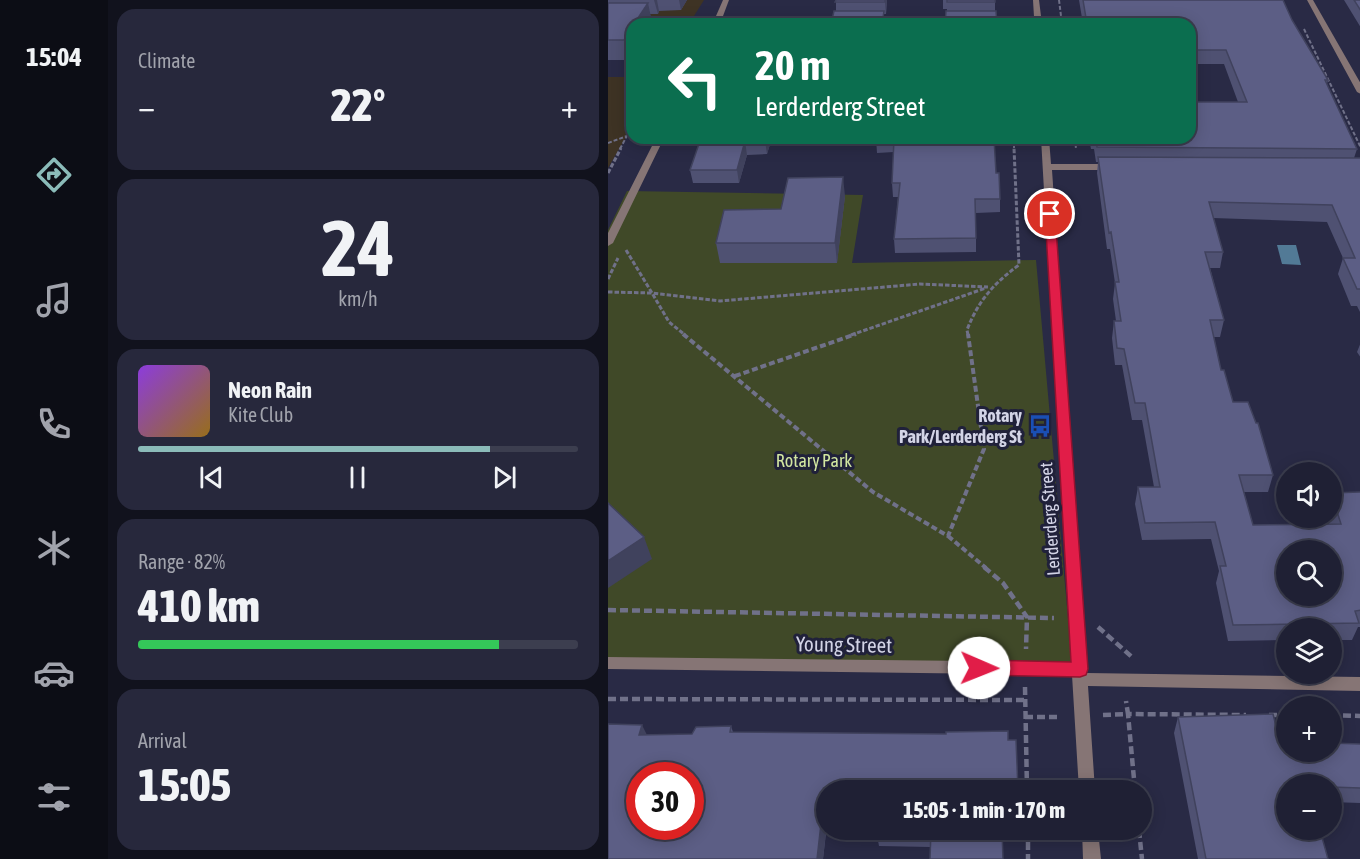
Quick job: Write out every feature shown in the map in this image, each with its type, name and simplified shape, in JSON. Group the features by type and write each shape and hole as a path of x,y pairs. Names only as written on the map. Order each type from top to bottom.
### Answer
{"street":[{"path":"719,18 726,0"},
{"path":"1036,0 1037,18"},
{"path":"1310,0 1361,92"},
{"path":"608,18 626,18"},
{"path":"608,243 657,144"},
{"name":"Lerderderg Street","path":"1045,144 1086,780"},
{"path":"1047,167 1126,167"},
{"name":"Young Street","path":"608,663 1026,668 1080,674 1361,684"},
{"path":"1091,840 1092,859"}],"path":[{"path":"1059,0 1061,18"},
{"path":"1299,20 1361,147"},
{"path":"608,143 626,136"},
{"path":"608,173 626,138"},
{"path":"735,376 989,287 1019,265 1014,144"},
{"path":"1076,144 1077,155"},
{"path":"624,246 670,322 873,492 948,536 1002,583 1027,617 1025,699 1027,780"},
{"path":"608,292 652,293 720,301 920,284 989,287"},
{"path":"948,536 984,449 967,330 974,312 989,287"},
{"path":"608,610 1095,618 1095,623 1107,638 1130,657 1141,657"},
{"path":"608,699 1025,699"},
{"path":"1134,780 1128,714 1252,715"},
{"path":"1263,715 1276,715"},
{"path":"1342,716 1361,716"},
{"path":"1028,840 1028,859"},
{"path":"1140,840 1142,859"}],"shaded area":[{"path":"608,0 704,0 693,18 626,18"},
{"path":"608,77 626,77 626,137 608,168"}],"green space":[{"name":"Rotary Park","path":"627,191 863,195 852,263 1036,260 1072,663 608,665 608,230"}],"water":[{"path":"1277,245 1296,245 1301,265 1282,264"}],"building":[{"path":"836,0 885,0 885,2 835,2"},
{"path":"947,0 995,0 995,2 947,2"},
{"path":"1083,0 1283,0 1292,20 1328,80 1325,80 1357,149 1097,147 1097,144 1196,144 1196,102 1247,102 1226,50 1196,50 1196,18 1086,18"},
{"path":"1354,0 1361,0 1361,11"},
{"path":"608,3 648,3 638,18 626,18 624,40 608,40"},
{"path":"834,11 884,11 883,18 832,18"},
{"path":"946,11 996,11 997,18 945,18"},
{"path":"699,144 744,144 737,170 690,170"},
{"path":"894,144 994,144 1000,199 975,199 976,238 894,239 900,183 892,183"},
{"path":"1098,157 1361,158 1361,289 1357,289 1343,258 1355,258 1332,205 1209,202 1223,252 1205,252 1224,320 1210,320 1221,370 1224,370 1233,402 1248,402 1256,423 1258,423 1273,475 1239,475 1253,525 1276,525 1276,528 1342,528 1342,493 1361,492 1361,610 1355,611 1359,623 1342,623 1342,618 1276,618 1276,624 1233,625 1220,566 1226,566 1215,522 1145,523 1138,487 1160,487 1145,403 1135,403 1124,349 1117,348 1114,321 1121,321 1115,282 1119,282 1111,232 1109,233"},
{"path":"843,177 835,243 716,243 724,210 781,209 788,178"},
{"path":"608,503 644,537 608,561"},
{"path":"1273,714 1276,726 1276,762 1342,762 1342,743 1361,744 1361,788 1342,787 1342,774 1276,774 1276,840 1323,840 1328,859 1206,859 1178,717"},
{"path":"608,724 642,725 639,735 692,734 696,727 731,726 730,732 946,734 946,732 1008,731 1008,740 1016,740 1018,780 816,780 816,840 819,840 817,859 608,859"},
{"path":"931,840 1002,840 1003,859 930,859"}],"place":[{"name":"Rotary Park/Lerderderg St","path":"1040,426"}],"route":[{"path":"979,668 1080,669 1050,214"}]}
